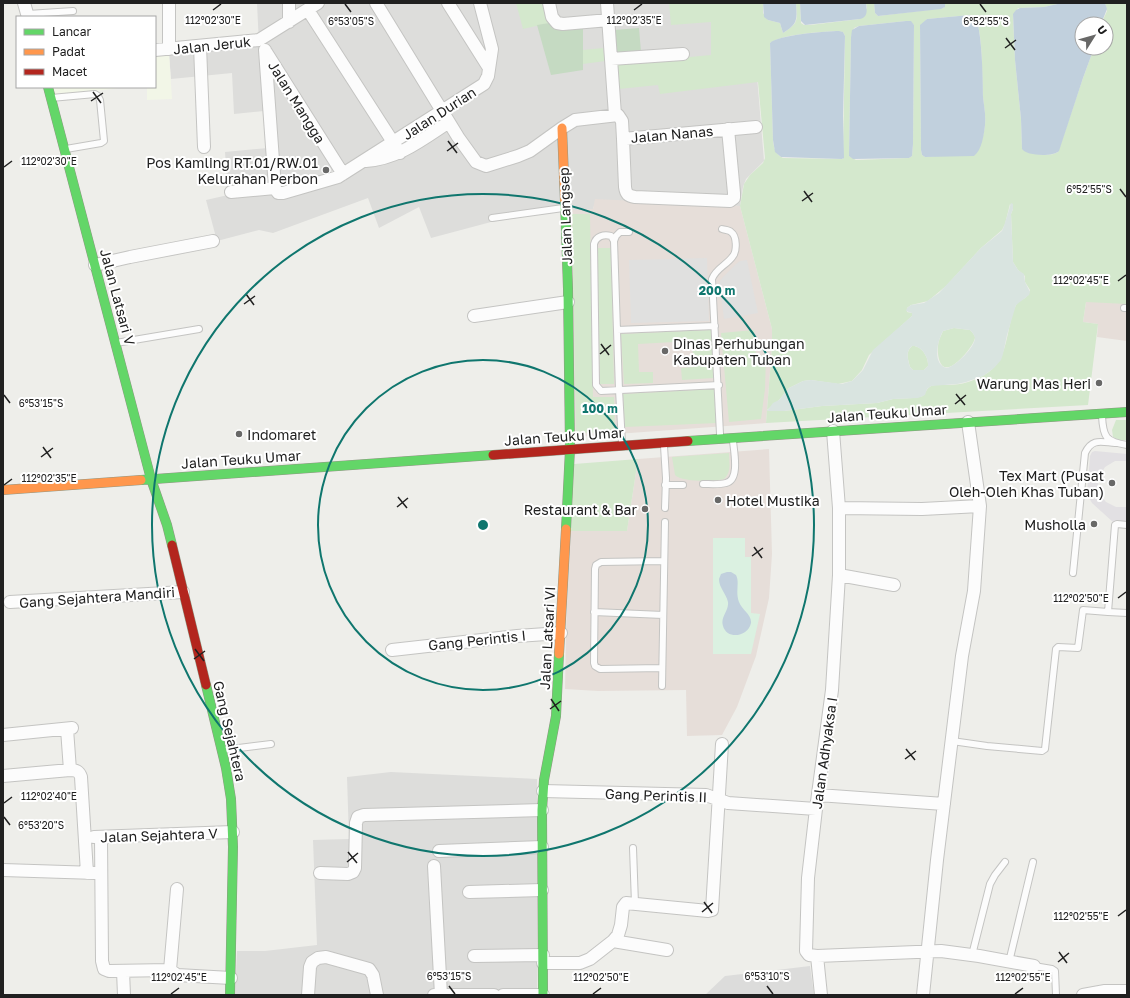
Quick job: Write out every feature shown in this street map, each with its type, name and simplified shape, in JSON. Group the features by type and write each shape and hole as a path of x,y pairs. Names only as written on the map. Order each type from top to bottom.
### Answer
{"main road":[{"name":"Jalan Latsari V","path":"48,88 151,479"},
{"name":"Jalan Langsep","path":"562,128 566,208 570,449"},
{"name":"Jalan Teuku Umar","path":"3,490 570,449 1127,412"},
{"name":"Jalan Latsari VI","path":"543,995 542,810 546,769 556,716 570,449"},
{"name":"Gang Sejahtera","path":"151,479 167,525 230,790 233,832 230,995"}],"street":[{"path":"169,3 169,49"},
{"path":"289,3 289,22"},
{"name":"Jalan Jeruk","path":"156,50 200,46 262,45 289,22 318,3"},
{"path":"376,3 471,156 480,164 486,166 525,153 562,128"},
{"path":"448,3 489,68"},
{"name":"Jalan Durian","path":"231,192 275,188 278,193 283,193 328,181 364,161 396,147 446,117 484,84 488,76 491,45 480,3"},
{"path":"550,3 552,17 557,23 563,24 609,20"},
{"path":"607,3 615,115"},
{"path":"308,10 396,147"},
{"name":"Jalan Mangga","path":"262,45 343,174"},
{"name":"Jalan Mangga","path":"262,45 275,188"},
{"path":"200,46 204,147"},
{"path":"611,59 683,54"},
{"name":"Jalan Nanas","path":"562,128 580,119 615,115 618,115 621,118 623,139 756,127"},
{"path":"623,139 625,187 627,194 635,197 730,201 734,198 734,193 728,129"},
{"path":"95,265 213,241"},
{"path":"474,316 568,302"},
{"path":"923,995 962,656 974,591 980,506 968,422"},
{"name":"Jalan Adhyaksa I","path":"817,956 809,955 806,951 808,878 832,690 839,575 839,508 833,431"},
{"path":"839,508 922,509 980,506"},
{"path":"839,575 894,584"},
{"name":"Gang Sejahtera Mandiri","path":"10,602 183,592"},
{"name":"Gang Perintis I","path":"392,650 518,636 561,633"},
{"path":"3,735 70,728 70,770"},
{"path":"474,956 583,962 590,959 613,941 620,932 624,904 627,903 711,911 713,907 722,744"},
{"path":"3,776 70,770 78,771 81,777 87,873"},
{"name":"Gang Perintis II","path":"543,792 706,796 728,803 816,810"},
{"path":"818,794 944,804"},
{"path":"320,873 348,874 353,872 355,868 356,823 358,817 364,815 542,810"},
{"name":"Jalan Sejahtera V","path":"85,837 233,832"},
{"path":"101,837 101,927 103,967 108,971 170,970 177,974 230,978"},
{"path":"439,851 542,847"},
{"path":"434,866 441,995"},
{"path":"3,870 101,873"},
{"path":"170,970 177,889"},
{"path":"469,892 542,890"},
{"path":"613,941 667,950"},
{"path":"821,995 817,956 927,951 954,952 1034,966"},
{"path":"308,995 311,964 323,956 369,969 373,975 377,995"},
{"path":"123,971 124,995"},
{"path":"1083,995 1105,991 1127,992"},
{"path":"434,995 494,995"},
{"path":"503,995 543,995"}],"lane":[{"path":"27,11 73,11"},
{"path":"51,98 96,94 100,100 104,139 102,142 64,149"},
{"path":"492,218 566,208"},
{"path":"720,439 712,279 718,269 734,256 735,251 734,235 732,232 722,229"},
{"path":"623,446 616,330 614,241 620,232 629,232"},
{"path":"614,241 613,238 608,235 601,236 595,241 596,385 601,390 619,390 718,384"},
{"path":"616,330 715,326"},
{"path":"115,343 199,329"},
{"path":"1102,414 1104,432 1108,439 1115,444"},
{"path":"703,484 726,483 735,474 733,438"},
{"path":"1073,573 1085,453 1089,445 1093,442 1127,445"},
{"path":"664,443 666,485 665,508"},
{"path":"666,485 683,485"},
{"path":"662,686 665,522"},
{"path":"1108,612 1115,526 1117,524 1127,525"},
{"path":"662,668 597,668 594,663 594,612 595,569 598,563 664,561"},
{"path":"952,741 1022,750 1045,750 1056,649 1058,647 1078,648 1083,610 1127,613"},
{"path":"594,612 663,615"},
{"path":"221,750 271,744"},
{"path":"633,848 635,904"},
{"path":"972,955 990,884 1005,862"},
{"path":"1009,962 1033,862"},
{"path":"1034,966 1052,969 1055,971 1056,995"}],"shaded area":[{"path":"257,3 751,3 764,161 746,179 740,206 596,200 593,209 561,211 491,222 431,238 419,207 379,228 368,198 273,233 259,230 217,241 206,200 228,195 225,152 268,148 264,111 234,114 232,73 171,79 169,53 259,45"},
{"path":"169,53 172,99 147,100 147,88 156,88 156,54"},
{"path":"52,88 120,88 54,96"},
{"path":"1127,187 1127,341 1097,337 1098,324 1083,322 1086,302"},
{"name":"Dinas Perhubungan Kabupaten Tuban","path":"595,199 740,206 772,329 766,423 575,437 571,210 593,209"},
{"path":"1011,203 1013,204 1011,214 1013,262 1018,270 1024,274 1025,282 1030,292 1029,295 1016,305 1001,360 994,368 983,376 966,382 931,386 927,389 925,395 918,398 893,399 877,403 822,406 784,411 767,411 789,388 803,381 811,380 842,384 852,381 863,370 873,350 912,316 912,313 906,311 907,308 911,305 924,303 939,293 981,248 1002,231","holes":["954,328 970,330 974,334 975,338 969,351 955,364 947,368 942,366 939,362 937,352 938,346 943,331","912,346 918,347 926,355 928,366 924,370 913,370 910,367 908,350"]},
{"path":"707,258 709,321 631,323 629,260"},
{"path":"747,260 758,313 724,319 720,281 736,264 740,261"},
{"name":"Hotel Mustika","path":"769,449 772,554 769,598 756,656 737,707 722,735 687,736 686,690 598,691 565,689 568,531 627,531 638,459"},
{"path":"1092,452 1127,454 1127,461 1115,461 1105,467 1099,477 1098,485 1101,496 1106,502 1116,507 1127,507 1127,523 1113,522 1092,503 1087,494 1090,456"},
{"path":"391,772 537,779 537,995 235,995 237,951 265,951 317,945 313,840 349,839 347,777"},
{"path":"810,966 814,995 705,995 725,976"}],"green space":[{"path":"516,3 545,3 549,23 523,29"},
{"path":"669,3 763,3 763,13 768,20 780,23 783,33 796,21 796,3 800,3 801,23 804,25 810,25 860,19 867,8 866,3 874,3 875,13 878,16 944,8 945,3 1062,3 1044,7 1018,8 1013,16 1022,149 1049,155 1058,152 1091,56 1114,56 1114,16 1105,16 1107,11 1105,3 1127,3 1127,304 1086,302 1083,322 1098,324 1088,405 766,423 772,329 740,206 744,184 750,175 763,163 765,158 758,82 660,94 658,85 619,89 617,64 711,55 711,22 671,25","holes":["970,15 975,17 978,24 981,44 985,115 985,129 981,143 977,152 925,157 922,155 921,150 920,27 927,19","909,21 914,25 912,156 909,158 856,160 849,156 851,37 854,28 859,26","836,31 843,32 845,36 843,159 783,158 778,155 775,150 773,140 770,43 783,37 812,33","1010,204 1013,209 1011,214 1013,262 1018,270 1025,276 1025,282 1030,290 1027,296 1016,305 1003,353 992,369 984,375 967,382 954,385 931,386 927,389 923,396 913,398 893,399 877,403 822,406 784,411 767,410 779,400 789,388 803,381 811,380 838,384 852,381 862,370 869,355 912,316 912,313 907,312 907,308 911,305 928,301 946,286 981,248 1002,230"]},
{"path":"549,23 556,29 583,28 583,70 551,75 537,25"},
{"path":"639,28 641,52 617,55 614,30"},
{"path":"603,48 605,61 583,64 583,50"},
{"path":"572,214 590,214 593,397 614,397 615,432 576,433"},
{"path":"597,248 611,248 614,384 600,384"},
{"path":"954,328 970,330 975,337 969,350 952,366 946,367 941,364 939,360 938,342 943,331"},
{"path":"711,330 714,378 682,380 681,368 694,367 692,341 638,344 639,372 653,372 653,383 624,384 621,334"},
{"path":"754,330 756,356 766,355 765,389 761,419 729,422 721,333"},
{"path":"912,346 918,347 926,355 928,366 924,370 913,370 910,367 908,351"},
{"path":"715,389 717,423 625,427 623,394"},
{"path":"1116,420 1127,420 1127,440 1119,440 1113,437 1112,430"},
{"path":"729,453 729,470 724,479 706,481 691,480 675,475 672,457"},
{"path":"638,459 627,531 568,531 574,464"},
{"path":"713,538 745,538 745,557 751,557 751,613 760,614 751,654 713,654"}],"water":[{"path":"763,3 796,3 796,21 792,27 783,33 780,23 768,20 764,17"},
{"path":"800,3 866,3 867,9 866,15 860,19 805,25 801,21"},
{"path":"874,3 945,3 945,7 941,9 878,16 875,13"},
{"path":"1062,3 1105,3 1107,9 1104,16 1074,16 1074,56 1091,56 1059,151 1056,153 1040,155 1029,153 1022,149 1013,14 1020,8 1044,7"},
{"path":"970,15 975,17 981,42 985,118 985,129 982,142 979,150 974,156 925,157 922,155 921,150 920,25 927,19"},
{"path":"911,21 914,25 912,156 909,158 853,159 849,156 852,30 859,26"},
{"path":"839,31 843,32 845,36 843,116 844,158 781,157 775,152 773,140 770,43 774,40 792,36"},
{"path":"731,572 736,575 738,581 737,594 739,602 751,620 749,628 742,634 737,635 733,635 725,630 722,623 728,602 720,585 719,579 721,574"}],"traffic: fast":[{"path":"48,88 151,479 167,525 172,545"},
{"path":"565,202 568,289 570,449 566,529"},
{"path":"688,441 1127,412"},
{"path":"141,480 493,455"},
{"path":"543,995 542,810 544,780 556,716 559,654"},
{"path":"206,685 226,768 231,799 233,847 230,995"}],"traffic: slow":[{"path":"562,128 565,202"},
{"path":"3,490 141,480"},
{"path":"559,654 566,529"}],"traffic: jam":[{"path":"493,455 688,441"},
{"path":"172,545 206,685"}],"place":[{"name":"Pos Kamling RT.01/RW.01 Kelurahan Perbon","path":"326,170"},
{"name":"Dinas Perhubungan Kabupaten Tuban","path":"665,351"},
{"name":"Warung Mas Heri","path":"1099,383"},
{"name":"Indomaret","path":"239,434"},
{"name":"Tex Mart (Pusat Oleh-Oleh Khas Tuban)","path":"1112,483"},
{"name":"Hotel Mustika","path":"718,500"},
{"name":"Restaurant & Bar","path":"645,509"},
{"name":"Musholla","path":"1094,524"}]}
